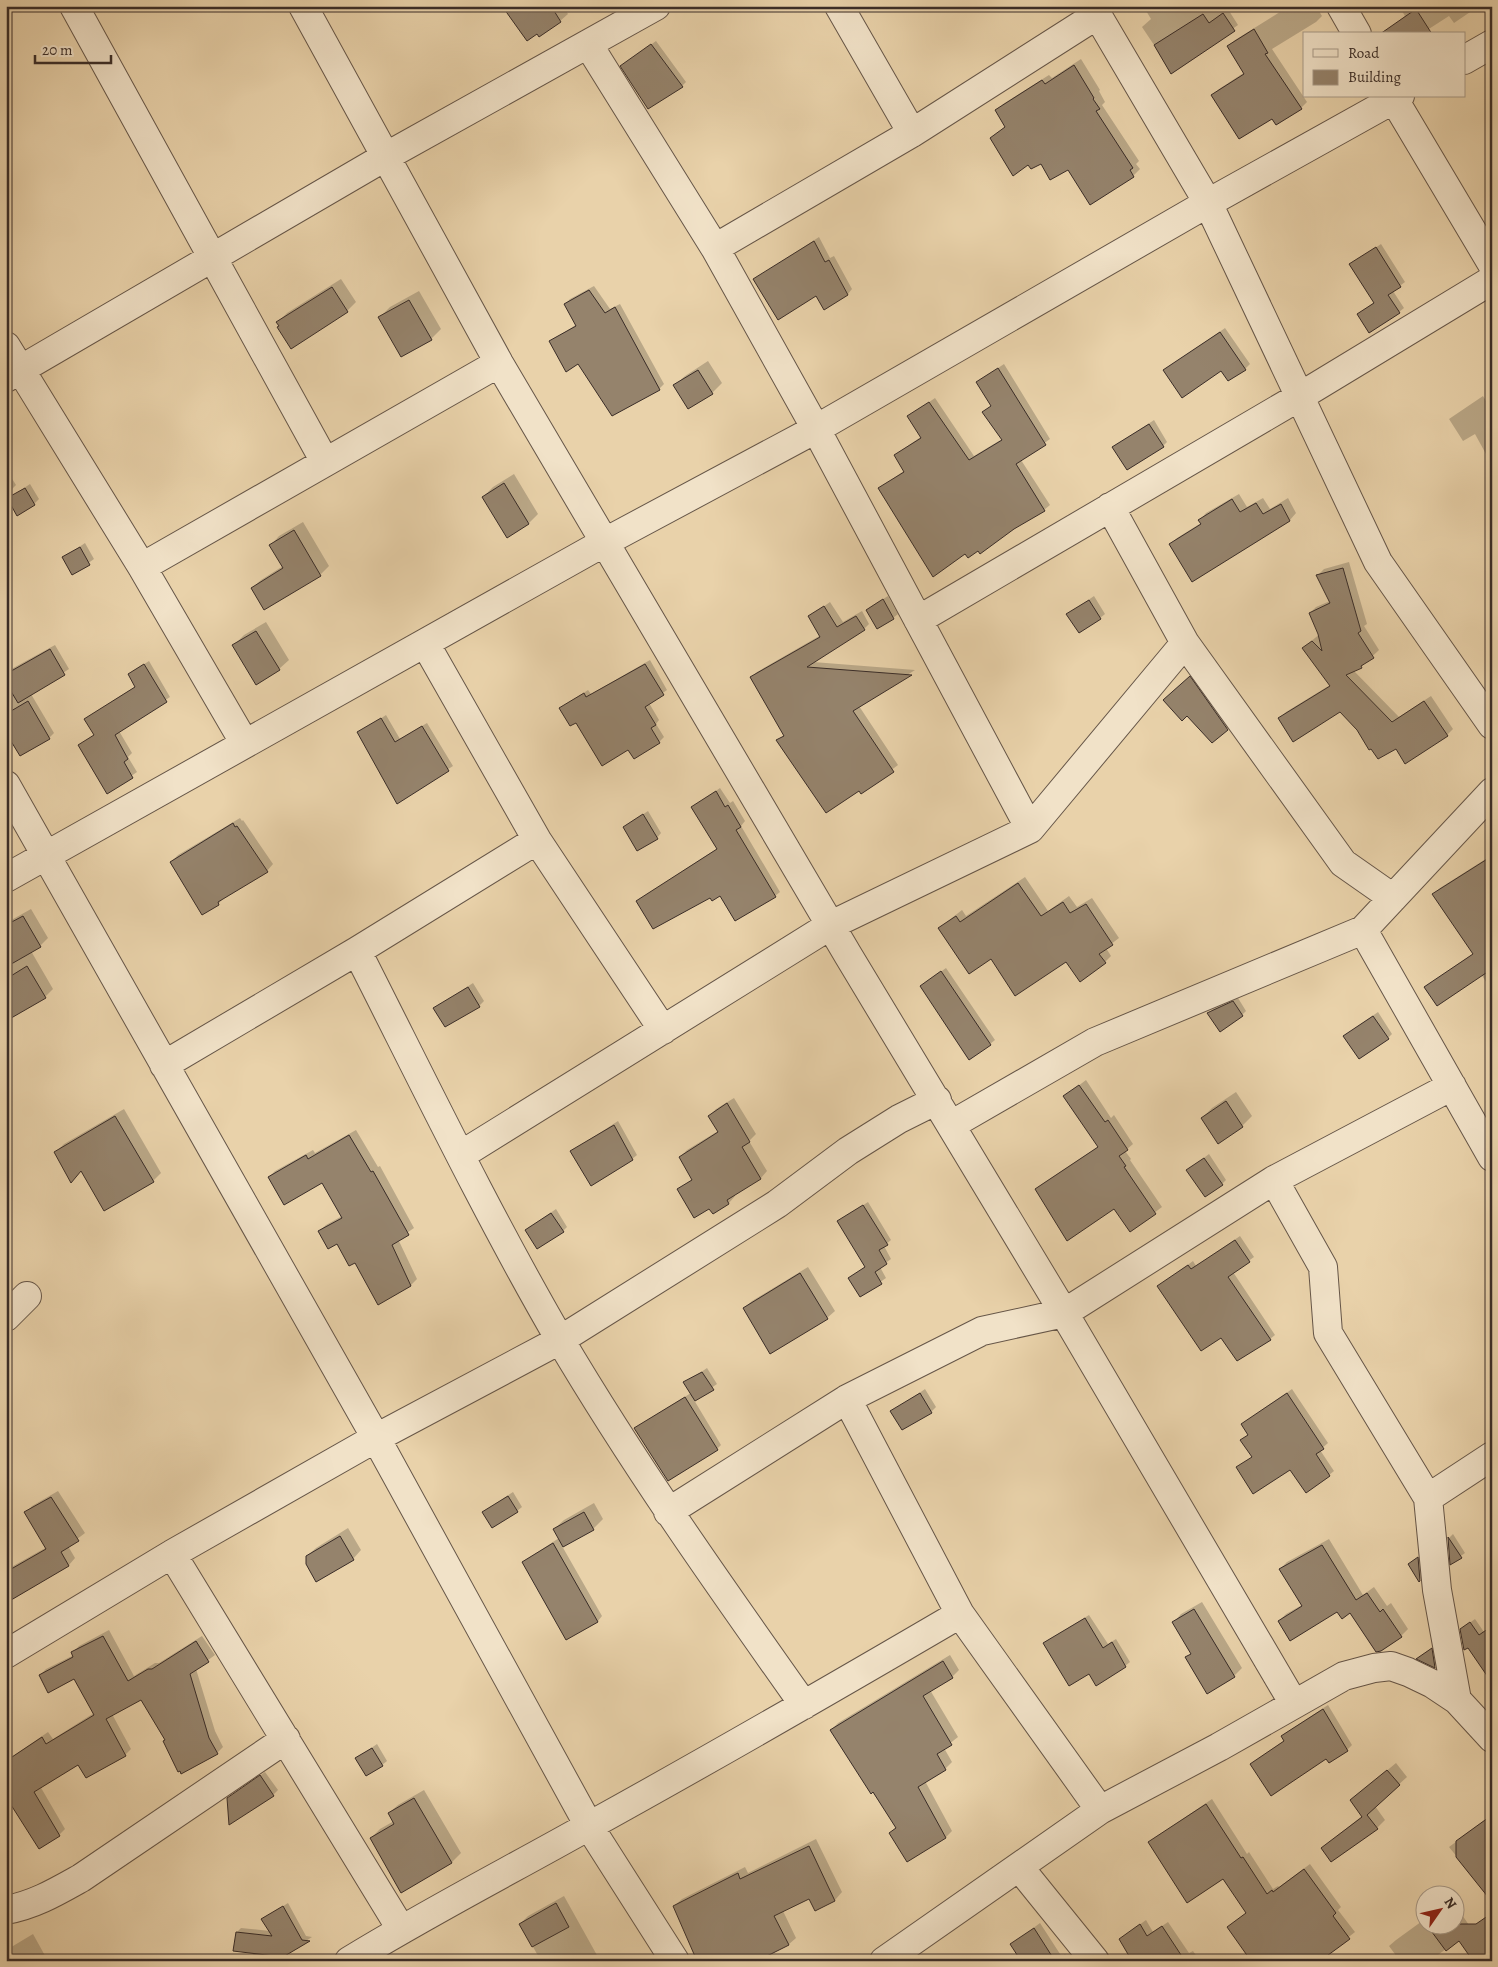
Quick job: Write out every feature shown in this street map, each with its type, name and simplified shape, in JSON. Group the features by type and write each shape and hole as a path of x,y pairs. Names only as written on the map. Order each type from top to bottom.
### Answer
{"street":[{"path":"74,6 325,462"},
{"path":"303,6 499,362 831,926 1064,1313 1294,1704"},
{"path":"13,373 385,157 656,6"},
{"path":"839,6 912,133"},
{"path":"1342,6 1356,32"},
{"path":"715,248 912,133 1094,10 1208,203 1378,562 1492,725"},
{"path":"588,44 715,248 816,429 1030,829"},
{"path":"1466,59 1492,44"},
{"path":"6,878 605,542 816,429 1393,98"},
{"path":"1396,98 1492,264"},
{"path":"918,620 1299,397 1492,280"},
{"path":"6,346 13,373 142,567 245,744"},
{"path":"142,567 499,362"},
{"path":"1110,507 1185,642 1343,863 1393,898"},
{"path":"461,1155 831,926 1030,829 1185,642"},
{"path":"425,644 536,840 663,1030"},
{"path":"6,785 376,1438 488,1646 589,1826 675,1961"},
{"path":"951,1125 1096,1042 1363,930 1492,792"},
{"path":"164,1065 357,951 536,840"},
{"path":"1363,930 1492,1157"},
{"path":"357,951 501,1235 560,1340 668,1512 804,1705"},
{"path":"668,1512 847,1399 982,1331 1064,1313 1274,1180 1452,1086"},
{"path":"6,1654 172,1554 376,1438 560,1340 777,1204 848,1151 898,1119 937,1100"},
{"path":"1274,1180 1323,1267 1328,1334 1428,1498 1436,1590 1457,1700"},
{"path":"6,1317 28,1296"},
{"path":"847,1399 960,1614 1100,1810"},
{"path":"1428,1498 1492,1456"},
{"path":"172,1554 401,1929"},
{"path":"349,1961 401,1929 804,1705 960,1614"},
{"path":"884,1961 1100,1810 1344,1676 1390,1666 1416,1676 1457,1700 1492,1738"},
{"path":"6,1910 26,1906 54,1894 286,1739"},
{"path":"1019,1867 1095,1961"}],"building":[{"path":"502,6 551,6 561,22 539,37 537,34 527,41"},
{"path":"1416,9 1431,32 1383,32"},
{"path":"1223,13 1235,31 1171,74 1154,45 1203,14 1209,23"},
{"path":"1254,29 1268,53 1265,54 1302,109 1276,125 1272,119 1239,139 1211,95 1244,74 1227,46"},
{"path":"651,44 683,87 648,109 620,66"},
{"path":"1074,65 1100,109 1096,111 1133,168 1130,170 1134,177 1090,205 1068,170 1050,180 1041,164 1031,169 1028,165 1013,176 990,138 1005,127 995,110 1042,80 1045,84"},
{"path":"814,241 825,262 829,260 848,295 824,310 816,296 778,320 753,279"},
{"path":"1376,247 1401,287 1388,295 1400,313 1369,333 1357,314 1374,303 1349,264"},
{"path":"332,287 348,312 291,349 277,327 279,326 276,322"},
{"path":"589,290 605,313 615,307 660,390 612,416 578,364 566,372 549,341 576,326 564,304"},
{"path":"409,300 432,340 401,357 378,317"},
{"path":"1220,332 1246,370 1228,381 1221,371 1182,398 1163,370"},
{"path":"998,368 1046,445 1016,464 1045,511 1014,529 980,554 978,551 968,558 965,554 933,577 878,488 904,472 894,455 921,438 907,416 929,402 969,460 1002,440 982,412 991,406 976,382"},
{"path":"698,370 713,394 688,409 673,385"},
{"path":"1149,424 1164,447 1127,470 1112,447"},
{"path":"504,483 529,524 507,538 482,497"},
{"path":"25,488 35,505 17,516 7,498"},
{"path":"1232,499 1240,512 1256,503 1263,514 1281,504 1290,521 1192,582 1169,544 1201,524 1198,520"},
{"path":"294,530 321,576 264,610 251,588 283,568 269,545"},
{"path":"80,547 90,565 72,575 62,557"},
{"path":"1343,568 1361,631 1358,633 1374,658 1361,666 1362,668 1346,675 1392,722 1424,701 1448,736 1405,764 1396,749 1378,759 1371,749 1369,750 1357,730 1340,712 1293,742 1278,718 1330,686 1302,648 1312,641 1322,651 1318,634 1309,613 1330,603 1316,575"},
{"path":"883,599 894,619 877,629 866,610"},
{"path":"1089,600 1101,619 1079,633 1066,614"},
{"path":"824,606 837,627 856,616 865,630 807,667 912,675 853,711 894,772 861,794 859,791 826,813 776,740 784,736 750,677 820,637 808,616"},
{"path":"256,631 280,670 256,685 232,645"},
{"path":"50,649 65,675 18,703 6,683 6,674"},
{"path":"144,664 167,702 115,735 128,759 124,762 133,778 107,794 78,745 94,735 84,719 135,687 128,674"},
{"path":"645,664 664,695 645,707 656,725 651,728 660,743 634,759 628,750 602,766 576,723 570,726 559,708 584,693 586,697"},
{"path":"1190,676 1228,730 1212,743 1187,716 1182,721 1163,700"},
{"path":"28,701 50,739 20,756 6,733 6,714"},
{"path":"381,718 395,742 422,726 449,771 397,804 357,732"},
{"path":"716,791 725,807 728,805 741,827 736,830 776,897 735,921 720,896 712,901 710,898 653,929 636,901 717,849 691,807"},
{"path":"643,814 658,839 637,851 623,827"},
{"path":"233,823 235,827 237,826 268,872 218,902 219,905 202,915 170,862"},
{"path":"1492,856 1492,982 1486,973 1437,1006 1424,987 1473,954 1432,894"},
{"path":"1018,883 1041,916 1063,902 1070,913 1086,904 1113,945 1099,954 1106,963 1080,982 1066,962 1015,996 991,959 969,974 938,928 956,916 960,922"},
{"path":"23,916 41,947 6,967 6,925"},
{"path":"27,966 46,998 6,1021 6,979"},
{"path":"941,971 991,1045 969,1060 920,986"},
{"path":"468,987 480,1007 445,1027 433,1008"},
{"path":"1233,1001 1243,1016 1220,1032 1207,1013"},
{"path":"1373,1016 1389,1039 1359,1059 1343,1036"},
{"path":"1079,1085 1105,1122 1108,1120 1128,1150 1119,1156 1126,1166 1124,1167 1156,1214 1130,1232 1114,1209 1067,1241 1035,1189 1098,1147 1063,1096"},
{"path":"1226,1101 1243,1127 1218,1144 1201,1118"},
{"path":"727,1103 750,1142 742,1147 761,1179 727,1200 729,1204 713,1214 709,1209 694,1218 677,1189 692,1180 679,1157 718,1132 708,1116"},
{"path":"115,1116 154,1182 104,1211 81,1171 71,1183 54,1152"},
{"path":"614,1125 633,1160 591,1186 570,1151"},
{"path":"349,1135 371,1172 373,1171 409,1235 392,1245 411,1286 378,1305 355,1263 349,1266 337,1244 328,1249 318,1231 342,1218 322,1183 284,1205 268,1177 306,1155 308,1159"},
{"path":"1204,1158 1223,1185 1205,1197 1186,1170"},
{"path":"863,1205 888,1245 879,1250 887,1264 875,1272 882,1284 860,1297 848,1278 865,1267 837,1221"},
{"path":"551,1213 564,1232 537,1249 525,1230"},
{"path":"1235,1240 1250,1262 1228,1277 1271,1340 1237,1361 1221,1338 1201,1351 1157,1286 1188,1265 1191,1269"},
{"path":"800,1273 828,1319 770,1354 743,1308"},
{"path":"702,1372 714,1390 695,1401 683,1382"},
{"path":"920,1393 932,1413 902,1430 890,1411"},
{"path":"1287,1393 1324,1449 1316,1454 1330,1476 1306,1493 1290,1470 1253,1494 1236,1467 1252,1457 1240,1440 1248,1435 1241,1424"},
{"path":"685,1397 718,1450 668,1481 634,1428"},
{"path":"508,1496 518,1512 492,1528 482,1512"},
{"path":"51,1497 79,1541 61,1552 69,1566 6,1603 6,1572 46,1549 24,1512"},
{"path":"584,1512 594,1530 563,1547 553,1529"},
{"path":"340,1536 354,1560 316,1582 306,1564 306,1556"},
{"path":"1448,1537 1462,1558 1450,1565"},
{"path":"553,1543 598,1622 566,1640 522,1562"},
{"path":"1322,1545 1356,1600 1367,1593 1380,1612 1383,1609 1402,1637 1381,1651 1376,1652 1350,1613 1342,1619 1337,1612 1290,1641 1278,1621 1302,1606 1279,1569"},
{"path":"1418,1557 1420,1581 1419,1582 1408,1564"},
{"path":"1194,1609 1235,1677 1207,1694 1185,1657 1191,1654 1172,1622"},
{"path":"1085,1618 1103,1648 1112,1642 1126,1667 1096,1686 1089,1674 1069,1686 1043,1643"},
{"path":"1470,1622 1479,1635 1492,1626 1492,1683 1468,1648 1464,1650 1460,1629"},
{"path":"103,1636 128,1681 148,1669 152,1669 196,1641 209,1662 190,1674 209,1738 218,1754 181,1774 180,1771 178,1772 163,1741 165,1740 141,1700 106,1719 126,1756 86,1778 78,1765 34,1792 60,1836 39,1849 6,1797 6,1761 42,1737 46,1744 94,1715 74,1679 48,1693 39,1675 73,1657 71,1652"},
{"path":"1432,1648 1435,1668 1416,1659"},
{"path":"943,1661 953,1678 923,1696 952,1745 937,1754 946,1770 918,1787 946,1838 907,1862 889,1833 896,1828 873,1792 871,1794 830,1730"},
{"path":"1323,1709 1348,1751 1329,1763 1326,1759 1271,1796 1250,1764 1284,1741 1281,1736"},
{"path":"372,1748 383,1766 366,1776 355,1758"},
{"path":"1387,1770 1400,1785 1367,1815 1378,1829 1331,1862 1321,1848 1362,1817 1350,1800"},
{"path":"260,1775 274,1796 229,1825 227,1798"},
{"path":"414,1798 452,1863 401,1893 370,1838 394,1824 388,1813"},
{"path":"1206,1804 1267,1894 1272,1890 1273,1892 1304,1869 1336,1913 1333,1916 1350,1939 1320,1961 1251,1961 1227,1927 1246,1913 1223,1879 1187,1903 1148,1842"},
{"path":"1492,1815 1492,1902 1456,1857 1456,1841"},
{"path":"809,1846 835,1901 815,1911 809,1899 774,1916 789,1945 757,1961 697,1961 673,1906 738,1873 740,1879"},
{"path":"556,1903 569,1927 532,1947 519,1924"},
{"path":"283,1906 302,1940 310,1941 283,1957 233,1951 236,1932 272,1936 261,1919"},
{"path":"1492,1913 1492,1961 1473,1961 1459,1941 1446,1951 1433,1934 1466,1934 1466,1924 1476,1924"},
{"path":"1140,1924 1147,1936 1162,1926 1185,1961 1132,1961 1119,1939"},
{"path":"1034,1928 1055,1961 1021,1961 1010,1944"}]}
